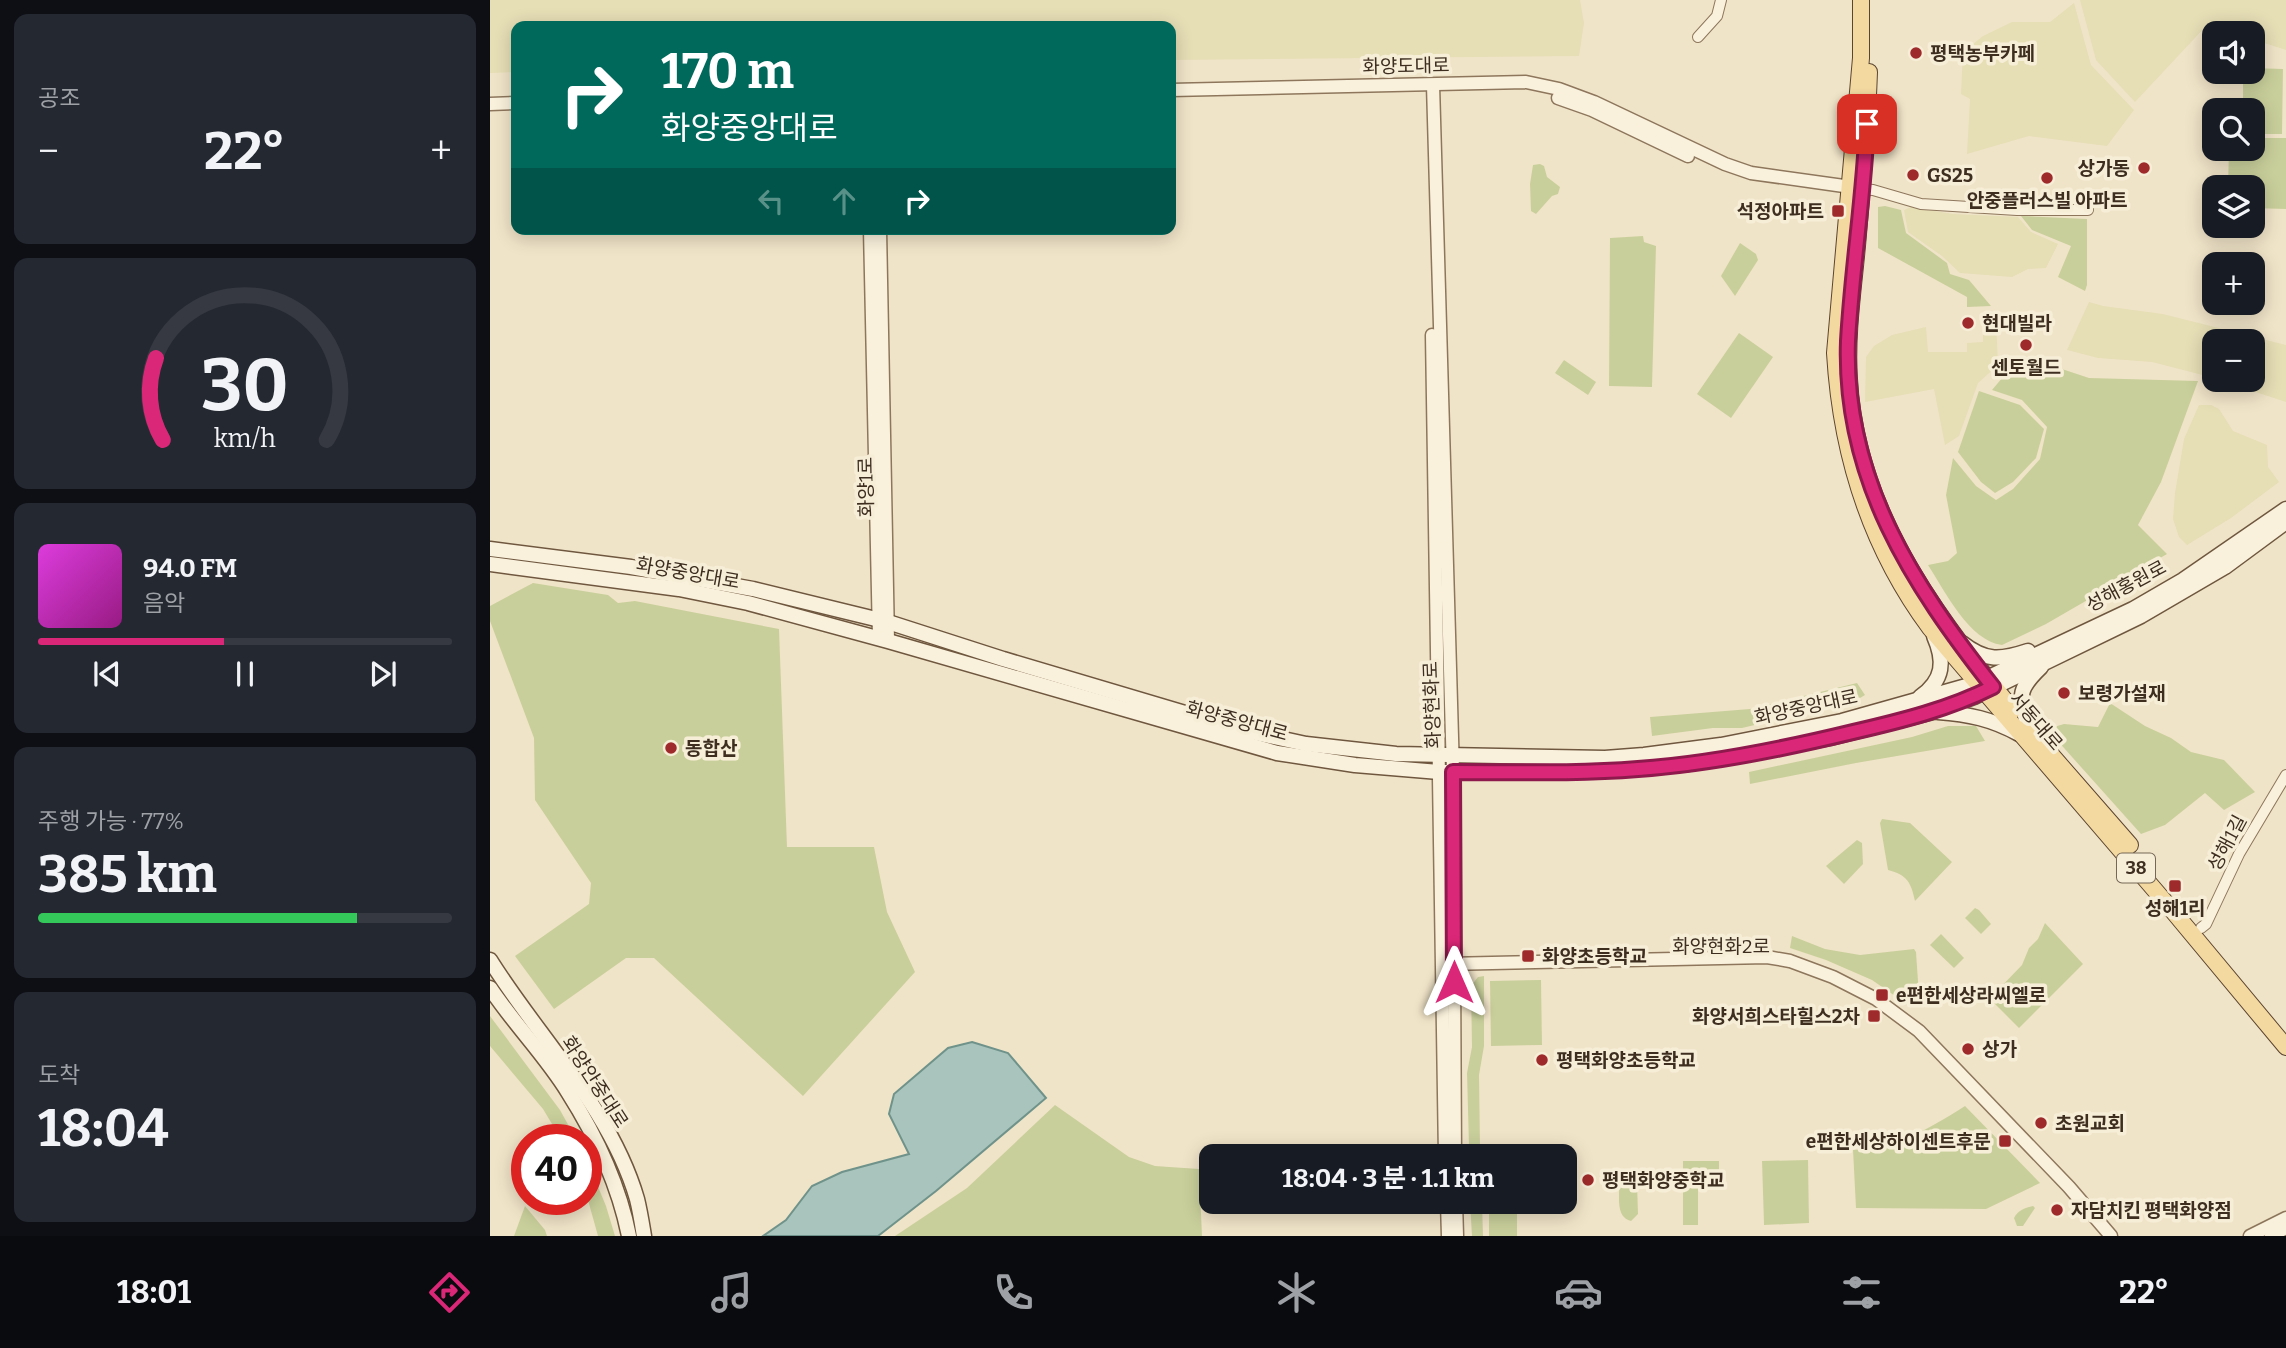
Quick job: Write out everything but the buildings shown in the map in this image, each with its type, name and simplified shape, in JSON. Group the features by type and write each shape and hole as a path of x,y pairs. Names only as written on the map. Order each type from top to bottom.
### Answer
{"main road":[{"name":"서동대로","path":"1861,0 1861,58 1848,342 1854,425 1879,509 1912,573 1985,685"},
{"name":"서동대로","path":"1872,0 1855,192 1835,325 1835,353 1840,417 1862,500 1877,539 1903,589 1930,628 1985,685 2286,1048"},
{"name":"성해홍원로","path":"1985,685 2133,609 2183,580 2286,509"},
{"name":"성해홍원로","path":"1985,685 2046,661 2141,616 2225,567 2286,522"},
{"name":"화양중앙대로","path":"490,549 694,576 884,621 1242,730 1306,744 1445,757 1605,758 1644,755 1721,744 1842,721 1916,699 1985,685"},
{"name":"화양중앙대로","path":"490,564 679,589 748,603 884,639 1277,753 1355,765 1446,772 1590,771 1688,764 1830,738 1933,712 1985,685"},
{"path":"1916,699 1935,684 1941,670 1940,650 1930,628"},
{"path":"1954,636 1980,654 1998,659 2082,634"},
{"path":"1933,712 1980,717 2023,730 2023,687 2046,661"},
{"name":"서동대로","path":"2023,730 2201,928 2286,1032"},
{"name":"화양안중대로","path":"491,965 578,1083 598,1116 628,1175 637,1199 644,1236"},
{"name":"화양안중대로","path":"490,988 568,1091 612,1179 624,1210 629,1236"}],"street":[{"path":"1698,37 1717,16 1721,0"},
{"name":"화양도대로","path":"1176,96 1429,87"},
{"name":"화양현화로","path":"1429,87 1444,631 1449,967"},
{"name":"화양도대로","path":"1176,90 1525,88 1592,110 1751,173 1855,192"},
{"path":"490,104 511,103"},
{"path":"490,111 511,110"},
{"path":"1855,192 1873,190 1921,204 2017,210 2088,210"},
{"path":"870,235 877,333"},
{"path":"877,333 880,235"},
{"name":"화양1로","path":"877,333 884,639"},
{"name":"성해1길","path":"2201,928 2206,924 2239,854 2286,775"},
{"name":"화양현화2로","path":"1449,967 1767,957 1811,968 1877,999 1919,1031 2069,1187 2111,1236"},
{"name":"화양현화2로","path":"1449,967 1760,963 1793,969 1847,989 1914,1036 2103,1236"},
{"path":"1445,1144 1449,967"},
{"path":"1449,967 1455,1144"},
{"path":"1447,1214 1448,1236"},
{"path":"1456,1214 1457,1236"},
{"path":"2250,1236 2286,1218"},
{"path":"2271,1236 2286,1228"}],"shaded area":[{"path":"490,0 1580,0 1584,23 1579,56 1176,60 1176,21 511,21 511,72 490,73"},
{"path":"2080,0 2286,0 2286,50 2265,43 2265,21 2202,21 2202,30 2135,102 2096,60"},
{"path":"2074,3 2091,65 2134,110 2107,146 2029,136 1967,154 1970,99 1961,94 1963,52 1983,36 2012,22 2050,22"},
{"path":"1911,207 1953,214 2018,217 2031,232 2058,244 2046,268 2028,269 2012,277 1960,273 1942,256 1908,232 1904,210"},
{"path":"2089,302 2163,314 2223,329 2202,329 2202,375 2152,362 2098,358 2067,350"},
{"path":"1983,314 1996,319 1998,365 1978,383 1959,436 1945,445 1934,389 1865,402 1866,357 1874,346 1892,335 1926,327 1928,352 1967,352 1967,343 1983,342"},
{"path":"2265,340 2286,345 2286,402 2256,392 2265,392"},
{"path":"2199,405 2211,405 2219,409 2233,431 2267,445 2268,467 2279,482 2231,518 2187,545 2179,537 2173,519 2175,493 2184,439"}],"green space":[{"path":"2265,68 2283,69 2282,134 2265,134 2265,98 2243,98 2243,84 2265,84"},
{"path":"2265,138 2286,138 2286,209 2265,208 2265,175 2228,175 2229,161 2265,161"},
{"path":"1533,165 1544,166 1547,177 1560,187 1558,194 1552,196 1536,214 1531,211 1530,184"},
{"path":"1878,207 1901,210 1906,233 1947,263 1950,274 1969,280 1991,306 1967,307 1967,297 1878,248"},
{"path":"2021,216 2087,219 2085,291 2058,277 2071,246 2032,230"},
{"path":"1643,236 1644,242 1656,246 1652,387 1609,386 1610,238"},
{"path":"1740,243 1756,254 1758,260 1735,296 1721,276"},
{"path":"1739,333 1773,357 1731,418 1697,394"},
{"path":"1564,360 1596,382 1588,395 1555,373"},
{"path":"2025,365 2056,367 2089,378 2198,381 2161,482 2138,525 2167,554 2046,624 2002,645 1990,641 1969,625 1950,601 1928,565 1948,561 1957,553 1946,495 1953,458 1976,486 1996,500 2013,489 2040,459 2047,427 2022,400 1992,390 2008,371"},
{"path":"1979,391 2020,405 2044,429 2036,458 2013,482 1995,493 1981,482 1958,452"},
{"path":"533,583 608,595 618,603 635,601 779,629 787,847 874,847 887,912 915,972 803,1096 654,958 626,958 554,1009 515,956 589,904 591,883 535,800 534,738 490,621 490,606"},
{"path":"1857,683 1865,695 1855,701 1742,728 1713,728 1652,736 1650,717 1750,709"},
{"path":"2110,703 2191,752 2224,760 2255,792 2224,810 2205,793 2165,825 2141,834 2047,729 2064,724 2098,727"},
{"path":"1948,726 1976,726 1985,741 1750,784 1749,772 1912,737"},
{"path":"1882,819 1910,823 1952,862 1915,901 1907,880 1888,870 1880,823"},
{"path":"1857,840 1862,843 1863,864 1844,884 1826,866"},
{"path":"1975,908 1991,924 1981,934 1965,918"},
{"path":"2045,923 2083,964 2019,1028 1992,1001 1994,994 2022,965"},
{"path":"1941,934 1964,958 1954,968 1930,945"},
{"path":"1792,936 1825,949 1860,955 1914,949 1919,996 1911,1007 1872,980 1790,948"},
{"path":"1484,976 1484,1046 1479,1075 1480,1144 1469,1144 1467,1073 1472,1047 1471,986 1478,977"},
{"path":"1541,980 1542,1045 1491,1046 1490,981"},
{"path":"490,1016 568,1124 552,1124 543,1109 490,1046"},
{"path":"1055,1105 1129,1157 1155,1166 1199,1169 1202,1236 895,1236 967,1188"},
{"path":"1965,1106 2040,1183 1986,1209 1856,1208 1853,1150 1884,1145 1912,1136"},
{"path":"1808,1160 1809,1223 1764,1225 1762,1161"},
{"path":"1683,1161 1719,1161 1719,1179 1698,1180 1698,1225 1683,1225"},
{"path":"1631,1177 1637,1183 1638,1214 1631,1221 1620,1211 1619,1205 1619,1182"},
{"path":"602,1196 615,1236 598,1236 592,1215 602,1215"},
{"path":"2033,1206 2035,1208 2023,1226 2017,1226 2014,1218 2016,1215"},
{"path":"1471,1214 1482,1214 1483,1236 1472,1236"},
{"path":"1489,1214 1517,1214 1517,1236 1489,1236"},
{"path":"522,1215 532,1215 547,1236 514,1236"}],"water":[{"path":"972,1042 1008,1053 1046,1098 878,1236 763,1236 786,1220 812,1186 842,1172 909,1154 889,1114 894,1094 948,1048"}],"place":[{"name":"평택농부카페","path":"1916,53"},
{"name":"상가동","path":"2144,168"},
{"name":"GS25","path":"1913,175"},
{"name":"안중플러스빌 아파트","path":"2047,178"},
{"name":"석정아파트","path":"1838,211"},
{"name":"현대빌라","path":"1968,323"},
{"name":"센토월드","path":"2026,345"},
{"name":"보령가설재","path":"2064,693"},
{"name":"동합산","path":"671,748"},
{"name":"성해1리","path":"2175,886"},
{"name":"화양초등학교","path":"1528,956"},
{"name":"e편한세상라씨엘로","path":"1882,995"},
{"name":"화양서희스타힐스2차","path":"1874,1016"},
{"name":"상가","path":"1968,1049"},
{"name":"평택화양초등학교","path":"1542,1060"},
{"name":"초원교회","path":"2041,1123"},
{"name":"e편한세상하이센트후문","path":"2005,1141"},
{"name":"평택화양중학교","path":"1588,1180"},
{"name":"자담치킨 평택화양점","path":"2057,1210"}],"route":[{"path":"1454,982 1453,772 1590,771 1688,764 1771,750 1884,725 1933,712 1993,687 1943,621 1901,555 1879,509 1854,425 1848,342 1867,124"}]}
